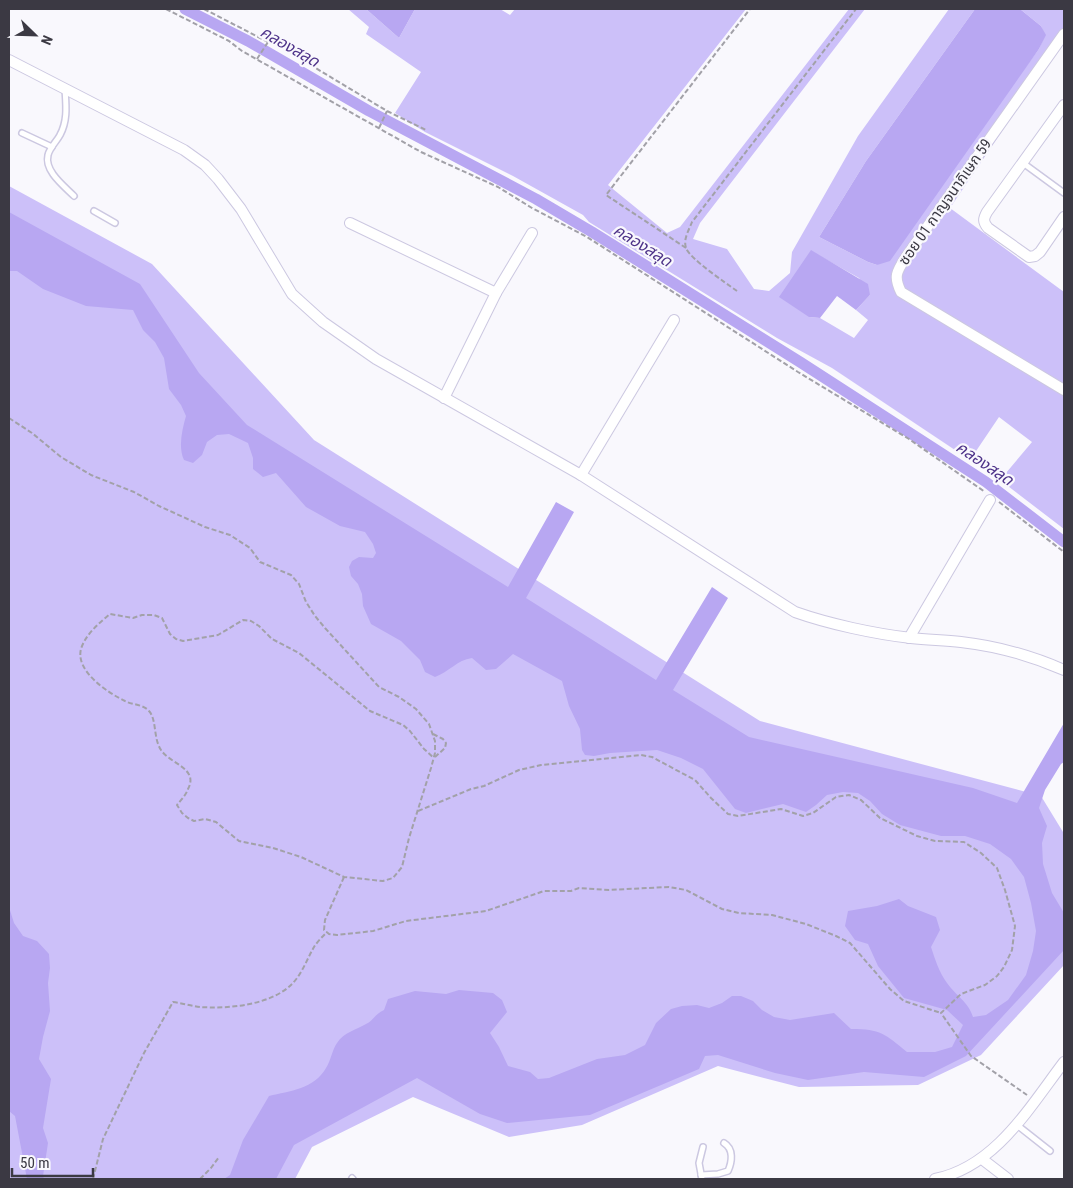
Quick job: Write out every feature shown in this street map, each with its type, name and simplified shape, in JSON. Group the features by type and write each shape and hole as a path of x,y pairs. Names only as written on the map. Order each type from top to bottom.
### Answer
{"street":[{"name":"ซอย 01 กาญจนาภิเษก 59","path":"1064,34 906,257 896,277 901,292 1064,390"},
{"path":"9,60 184,150 205,165 241,209 292,294 323,322 376,359 581,475 795,612 833,623 909,638 962,642 1006,651 1047,662 1064,670"},
{"path":"1063,109 1022,162 987,212 984,217 984,223 988,228 1029,257 1035,256 1040,252 1064,217"},
{"path":"350,222 496,293"},
{"path":"444,398 496,293 532,233"},
{"path":"581,475 674,320"},
{"path":"909,638 990,497"},
{"path":"934,1179 948,1176 982,1159 1016,1124 1064,1062"},
{"path":"982,1159 1008,1179"}],"lane":[{"path":"65,89 66,118 61,134 48,154 48,161 51,171 74,196"},
{"path":"22,133 52,148"},
{"path":"1022,162 1064,193"},
{"path":"94,212 115,223"},
{"path":"1016,1124 1050,1151"},
{"path":"703,1147 699,1163 701,1177 728,1171 732,1155 724,1143"}],"path":[{"path":"166,9 258,57 421,152 498,187 532,208 587,237 798,372 909,439 1064,552"},
{"path":"204,9 267,43 274,43 387,112 426,130"},
{"path":"737,291 693,258 686,248 606,195 750,9"},
{"path":"686,248 686,237 692,222 856,9"},
{"path":"258,57 267,43"},
{"path":"379,126 387,112"},
{"path":"9,418 32,433 61,457 91,475 134,492 204,527 230,535 250,548 260,562 290,575 299,584 314,616 363,672 379,687 399,697 416,709 429,724 433,734 435,741 434,758 402,867 393,878 383,881 344,877 301,857 273,848 239,841 216,822 205,819 194,821 182,813 178,805 190,786 190,778 187,770 161,751 155,737 154,724 149,710 140,705 126,702 94,680 82,662 80,650 85,640 101,621 110,614 133,618 142,615 154,615 162,618 170,634 176,639 183,641 218,635 244,620 251,621 272,639 299,653 370,711 403,725 434,758"},
{"path":"433,734 443,739 446,743 445,748 434,758"},
{"path":"418,811 470,789 484,786 519,770 541,764 641,755 652,757 688,775 728,814 738,816 781,810 803,816 813,812 836,797 849,795 860,800 880,818 917,836 935,841 964,842 981,853 998,868 1015,926 1012,950 1004,967 996,976 985,985 962,994 941,1013"},
{"path":"344,877 325,920 324,930 337,935 373,931 406,921 486,911 544,891 571,891 579,888 609,890 669,887 686,890 722,909 739,913 772,915 806,924 850,943 890,989 904,1001 941,1013 971,1056 1035,1101"},
{"path":"93,1179 103,1139 144,1053 173,1002 198,1006 242,1006 270,998 292,984 305,965 315,945 327,932"},
{"path":"200,1179 218,1158"}],"shaded area":[{"path":"348,9 366,9 399,38 415,9 500,9 510,15 515,9 746,9 608,185 667,233 680,227 849,9 865,9 700,223 693,239 727,249 754,289 769,291 790,273 792,252 858,136 949,9 975,9 866,161 819,237 877,265 1039,49 1045,35 1041,26 1020,9 1064,9 1064,30 1048,63 950,208 1064,292 1064,529 1000,480 1032,442 999,417 970,460 832,368 777,338 589,222 583,215 513,176 425,132 395,113 421,72 366,34 369,27","holes":["811,251 859,278 870,295 856,310 868,320 854,338 820,318 809,317 805,260"]},
{"path":"366,9 415,9 399,38"},
{"path":"975,9 1020,9 1041,26 1046,35 1039,49 890,261 877,265 868,262 819,237 866,161"},
{"path":"9,186 152,264 314,440 760,721 1041,796 1063,832 1064,837 1064,965 981,1055 918,1085 799,1087 718,1066 582,1125 509,1137 413,1097 312,1147 295,1179 9,1179"},
{"path":"9,212 140,284 199,373 247,425 508,587 556,502 574,512 526,598 656,680 712,587 728,598 673,690 749,737 973,788 1017,803 1064,723 1064,762 1045,790 1039,808 1047,826 1042,843 1043,864 1052,893 1064,913 1064,950 966,1056 924,1077 864,1072 808,1080 775,1073 718,1055 705,1056 699,1069 590,1115 507,1123 480,1114 417,1078 294,1145 276,1179 224,1179 230,1175 243,1140 269,1096 301,1088 315,1081 326,1068 340,1039 368,1023 384,1010 388,999 415,991 446,994 459,990 493,993 502,1000 507,1012 490,1033 508,1066 530,1072 538,1079 549,1078 597,1059 625,1055 645,1045 656,1023 671,1009 697,1005 709,1008 722,1003 732,996 741,996 753,1001 762,1010 774,1017 790,1020 834,1013 851,1029 869,1030 882,1034 907,1052 935,1052 952,1047 963,1025 947,1010 904,998 878,966 868,944 855,940 845,926 848,911 877,906 899,899 908,906 936,917 940,930 931,947 939,970 950,988 971,1011 973,1017 986,1015 1008,1000 1026,975 1033,951 1036,931 1031,903 1024,877 1011,859 990,844 965,836 941,836 900,825 882,814 870,801 858,793 843,792 827,795 806,812 783,804 746,813 735,809 703,769 681,758 657,750 594,756 585,755 582,750 580,729 569,706 562,681 513,654 496,669 486,670 472,658 462,661 435,677 425,672 420,660 401,641 371,624 363,606 362,594 358,584 351,576 349,567 352,561 359,557 373,558 376,553 373,544 365,532 340,526 306,507 276,473 263,477 253,469 253,458 248,443 229,434 217,435 207,442 202,455 193,463 184,460 181,444 186,416 181,405 169,389 164,358 155,342 143,330 133,310 86,306 43,289 17,271 9,271"},
{"path":"811,250 868,284 870,295 856,310 837,296 820,318 809,317 779,297"},
{"path":"9,907 14,923 23,936 37,941 49,954 48,983 50,1011 39,1059 51,1079 43,1128 48,1143 44,1179 27,1179 15,1116 9,1111"}],"waterway":[{"name":"คลองสลุด","path":"185,9 248,41 369,111 536,199 592,232 800,362 986,482 1064,542"}]}
